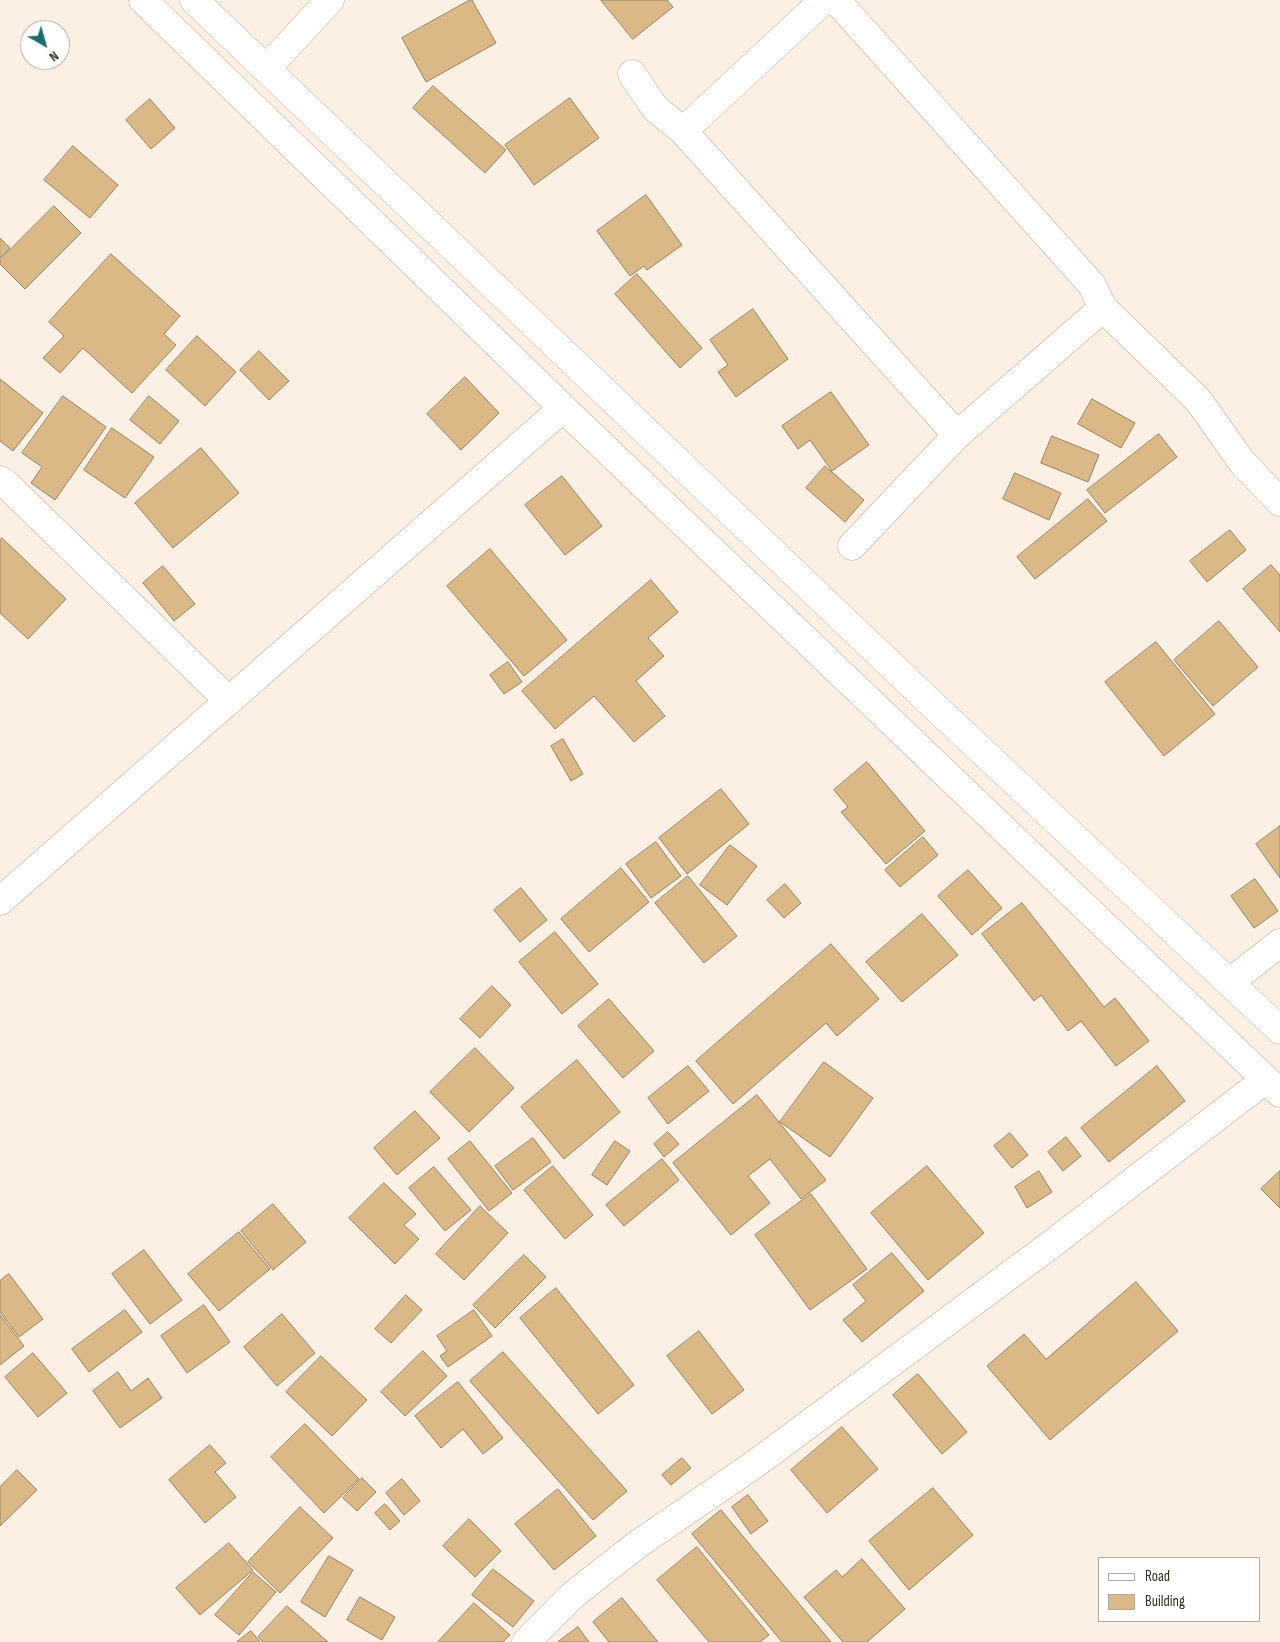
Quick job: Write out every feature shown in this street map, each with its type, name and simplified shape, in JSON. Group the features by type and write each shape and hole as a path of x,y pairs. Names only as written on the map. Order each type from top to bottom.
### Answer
{"street":[{"path":"142,0 563,408 1273,1086 1053,1243 755,1464 638,1544 573,1594 526,1642"},
{"path":"194,0 936,708 1280,1030"},
{"path":"266,69 330,0"},
{"path":"684,131 824,0"},
{"path":"836,0 1092,285 1103,308 1198,400 1242,462 1280,502"},
{"path":"632,74 655,108 684,131 957,435"},
{"path":"852,546 957,435 1103,308"},
{"path":"0,901 563,408"},
{"path":"0,480 7,484 228,701"},
{"path":"908,738 936,708"},
{"path":"1230,982 1280,943"}],"building":[{"path":"472,0 496,43 426,82 402,38"},
{"path":"601,0 667,0 673,7 633,39"},
{"path":"433,86 506,150 485,173 413,108"},
{"path":"570,98 599,138 534,185 505,145"},
{"path":"150,99 175,128 151,149 126,120"},
{"path":"73,146 118,185 90,218 44,180"},
{"path":"646,195 682,245 647,270 644,266 630,276 597,231"},
{"path":"54,206 81,233 25,289 0,264 0,260"},
{"path":"0,238 10,248 0,258"},
{"path":"111,254 180,316 164,334 176,345 132,393 83,348 60,373 43,358 64,336 49,322"},
{"path":"637,274 702,348 680,368 615,294"},
{"path":"753,309 788,359 736,397 718,372 728,365 710,340"},
{"path":"197,336 236,372 205,406 166,370"},
{"path":"259,351 289,381 269,400 240,370"},
{"path":"465,377 499,413 461,450 427,414"},
{"path":"0,379 43,413 13,451 0,441"},
{"path":"831,392 869,445 832,471 810,440 798,449 782,426"},
{"path":"63,396 106,427 55,500 31,483 42,467 22,453"},
{"path":"149,396 179,421 160,444 130,420"},
{"path":"1092,399 1135,423 1121,448 1078,424"},
{"path":"112,428 154,457 125,498 84,470"},
{"path":"1159,434 1177,457 1105,513 1087,490"},
{"path":"1052,436 1099,455 1088,482 1041,463"},
{"path":"201,448 239,493 173,548 135,503"},
{"path":"825,466 864,500 845,522 806,488"},
{"path":"1015,473 1061,493 1049,520 1003,499"},
{"path":"562,476 602,526 565,555 525,505"},
{"path":"1088,499 1107,521 1035,579 1017,557"},
{"path":"1230,530 1246,550 1207,582 1190,561"},
{"path":"2,538 66,599 28,639 0,613 0,540"},
{"path":"490,549 567,640 524,676 447,586"},
{"path":"1271,565 1280,575 1280,632 1243,589"},
{"path":"163,566 195,604 174,621 143,583"},
{"path":"651,580 678,612 648,638 664,656 636,681 665,716 634,742 594,696 555,729 522,691"},
{"path":"1219,621 1258,667 1213,706 1174,660"},
{"path":"1156,642 1215,714 1164,756 1105,682"},
{"path":"508,662 522,682 504,694 490,675"},
{"path":"563,739 583,774 571,781 551,746"},
{"path":"867,762 925,831 886,864 841,812 848,807 834,790"},
{"path":"721,789 749,824 687,874 659,838"},
{"path":"1280,826 1280,878 1256,844"},
{"path":"923,837 938,855 900,887 885,870"},
{"path":"656,842 681,876 651,898 626,864"},
{"path":"730,845 757,866 727,905 700,885"},
{"path":"621,868 649,902 589,952 561,919"},
{"path":"968,870 1002,908 972,935 938,896"},
{"path":"688,876 737,936 704,963 655,903"},
{"path":"1255,879 1278,911 1254,928 1231,896"},
{"path":"785,884 801,903 784,918 767,900"},
{"path":"521,888 547,920 520,942 494,910"},
{"path":"1022,903 1104,1007 1115,998 1149,1041 1116,1066 1081,1021 1068,1031 1041,995 1034,1001 982,934"},
{"path":"922,914 958,955 902,1002 866,962"},
{"path":"555,932 598,984 562,1014 519,962"},
{"path":"831,944 879,999 837,1036 826,1023 733,1104 696,1061"},
{"path":"492,986 511,1005 480,1038 460,1019"},
{"path":"609,999 654,1051 623,1078 578,1026"},
{"path":"475,1048 514,1088 469,1132 430,1092"},
{"path":"577,1060 620,1112 564,1159 521,1107"},
{"path":"824,1062 873,1098 830,1157 780,1122"},
{"path":"688,1066 709,1091 668,1124 648,1098"},
{"path":"1157,1066 1185,1101 1109,1162 1081,1128"},
{"path":"757,1095 826,1180 801,1199 770,1159 748,1176 770,1203 731,1235 673,1163"},
{"path":"415,1111 440,1138 397,1175 374,1148"},
{"path":"668,1132 679,1144 664,1157 654,1144"},
{"path":"1010,1133 1028,1155 1012,1168 994,1146"},
{"path":"1066,1137 1081,1156 1063,1171 1048,1152"},
{"path":"533,1138 551,1162 513,1190 495,1166"},
{"path":"470,1141 512,1193 489,1211 448,1159"},
{"path":"615,1141 630,1151 607,1185 592,1175"},
{"path":"662,1159 679,1180 624,1226 606,1205"},
{"path":"553,1166 593,1215 565,1239 524,1190"},
{"path":"927,1166 984,1233 928,1280 871,1213"},
{"path":"434,1167 471,1210 445,1231 409,1188"},
{"path":"1039,1171 1052,1192 1027,1208 1015,1187"},
{"path":"1280,1171 1280,1208 1261,1189"},
{"path":"384,1183 416,1214 404,1225 419,1239 395,1264 349,1218"},
{"path":"811,1194 867,1269 810,1310 755,1235"},
{"path":"273,1204 306,1242 273,1270 241,1231"},
{"path":"480,1206 508,1233 464,1280 436,1254"},
{"path":"239,1232 270,1269 219,1311 188,1274"},
{"path":"144,1250 182,1300 150,1324 112,1274"},
{"path":"892,1253 924,1291 862,1342 843,1320 866,1301 853,1285"},
{"path":"524,1255 546,1277 495,1328 473,1305"},
{"path":"9,1274 43,1319 19,1337 0,1312 0,1281"},
{"path":"1136,1282 1178,1331 1050,1440 987,1366 1024,1334 1046,1359"},
{"path":"556,1288 634,1385 598,1414 520,1318"},
{"path":"406,1295 422,1310 391,1343 375,1329"},
{"path":"204,1305 230,1342 187,1373 161,1336"},
{"path":"125,1310 142,1332 89,1372 72,1349"},
{"path":"474,1310 492,1336 448,1367 440,1356 447,1351 437,1336"},
{"path":"282,1314 315,1353 277,1386 244,1347"},
{"path":"0,1315 24,1346 0,1365"},
{"path":"699,1331 744,1390 712,1414 667,1356"},
{"path":"423,1351 447,1376 405,1416 381,1392"},
{"path":"503,1352 627,1491 593,1520 470,1381"},
{"path":"33,1353 67,1393 38,1417 5,1377"},
{"path":"321,1356 367,1400 332,1436 286,1392"},
{"path":"118,1372 131,1391 148,1378 162,1398 120,1428 93,1391"},
{"path":"918,1374 967,1432 942,1454 893,1395"},
{"path":"458,1382 503,1438 483,1454 463,1429 441,1448 415,1416"},
{"path":"305,1424 359,1479 324,1513 271,1457"},
{"path":"842,1427 878,1469 827,1513 791,1470"},
{"path":"210,1445 226,1463 215,1472 236,1497 205,1523 169,1480"},
{"path":"682,1458 691,1468 671,1485 662,1475"},
{"path":"17,1470 37,1490 0,1526 0,1487"},
{"path":"362,1478 376,1492 357,1511 343,1498"},
{"path":"402,1479 420,1501 404,1515 386,1493"},
{"path":"933,1488 973,1535 909,1590 869,1541"},
{"path":"558,1489 596,1536 554,1570 515,1524"},
{"path":"748,1495 768,1521 751,1534 732,1507"},
{"path":"385,1504 400,1521 390,1530 375,1513"},
{"path":"300,1507 333,1538 280,1593 248,1562"},
{"path":"721,1510 831,1642 782,1642 692,1534"},
{"path":"469,1519 501,1551 475,1577 443,1546"},
{"path":"229,1543 253,1570 200,1615 176,1588"},
{"path":"697,1547 769,1635 760,1642 709,1642 657,1580"},
{"path":"329,1556 353,1570 325,1617 301,1602"},
{"path":"862,1559 905,1609 867,1642 843,1642 804,1597 836,1570 842,1577"},
{"path":"493,1569 534,1601 513,1627 472,1595"},
{"path":"253,1572 276,1592 239,1635 215,1615"},
{"path":"360,1597 395,1617 382,1640 347,1620"},
{"path":"622,1598 658,1642 609,1642 593,1622"},
{"path":"474,1603 510,1635 503,1642 438,1642"},
{"path":"287,1606 328,1642 263,1642 258,1637"},
{"path":"578,1627 589,1642 558,1642"},
{"path":"251,1631 260,1642 237,1642"}]}
